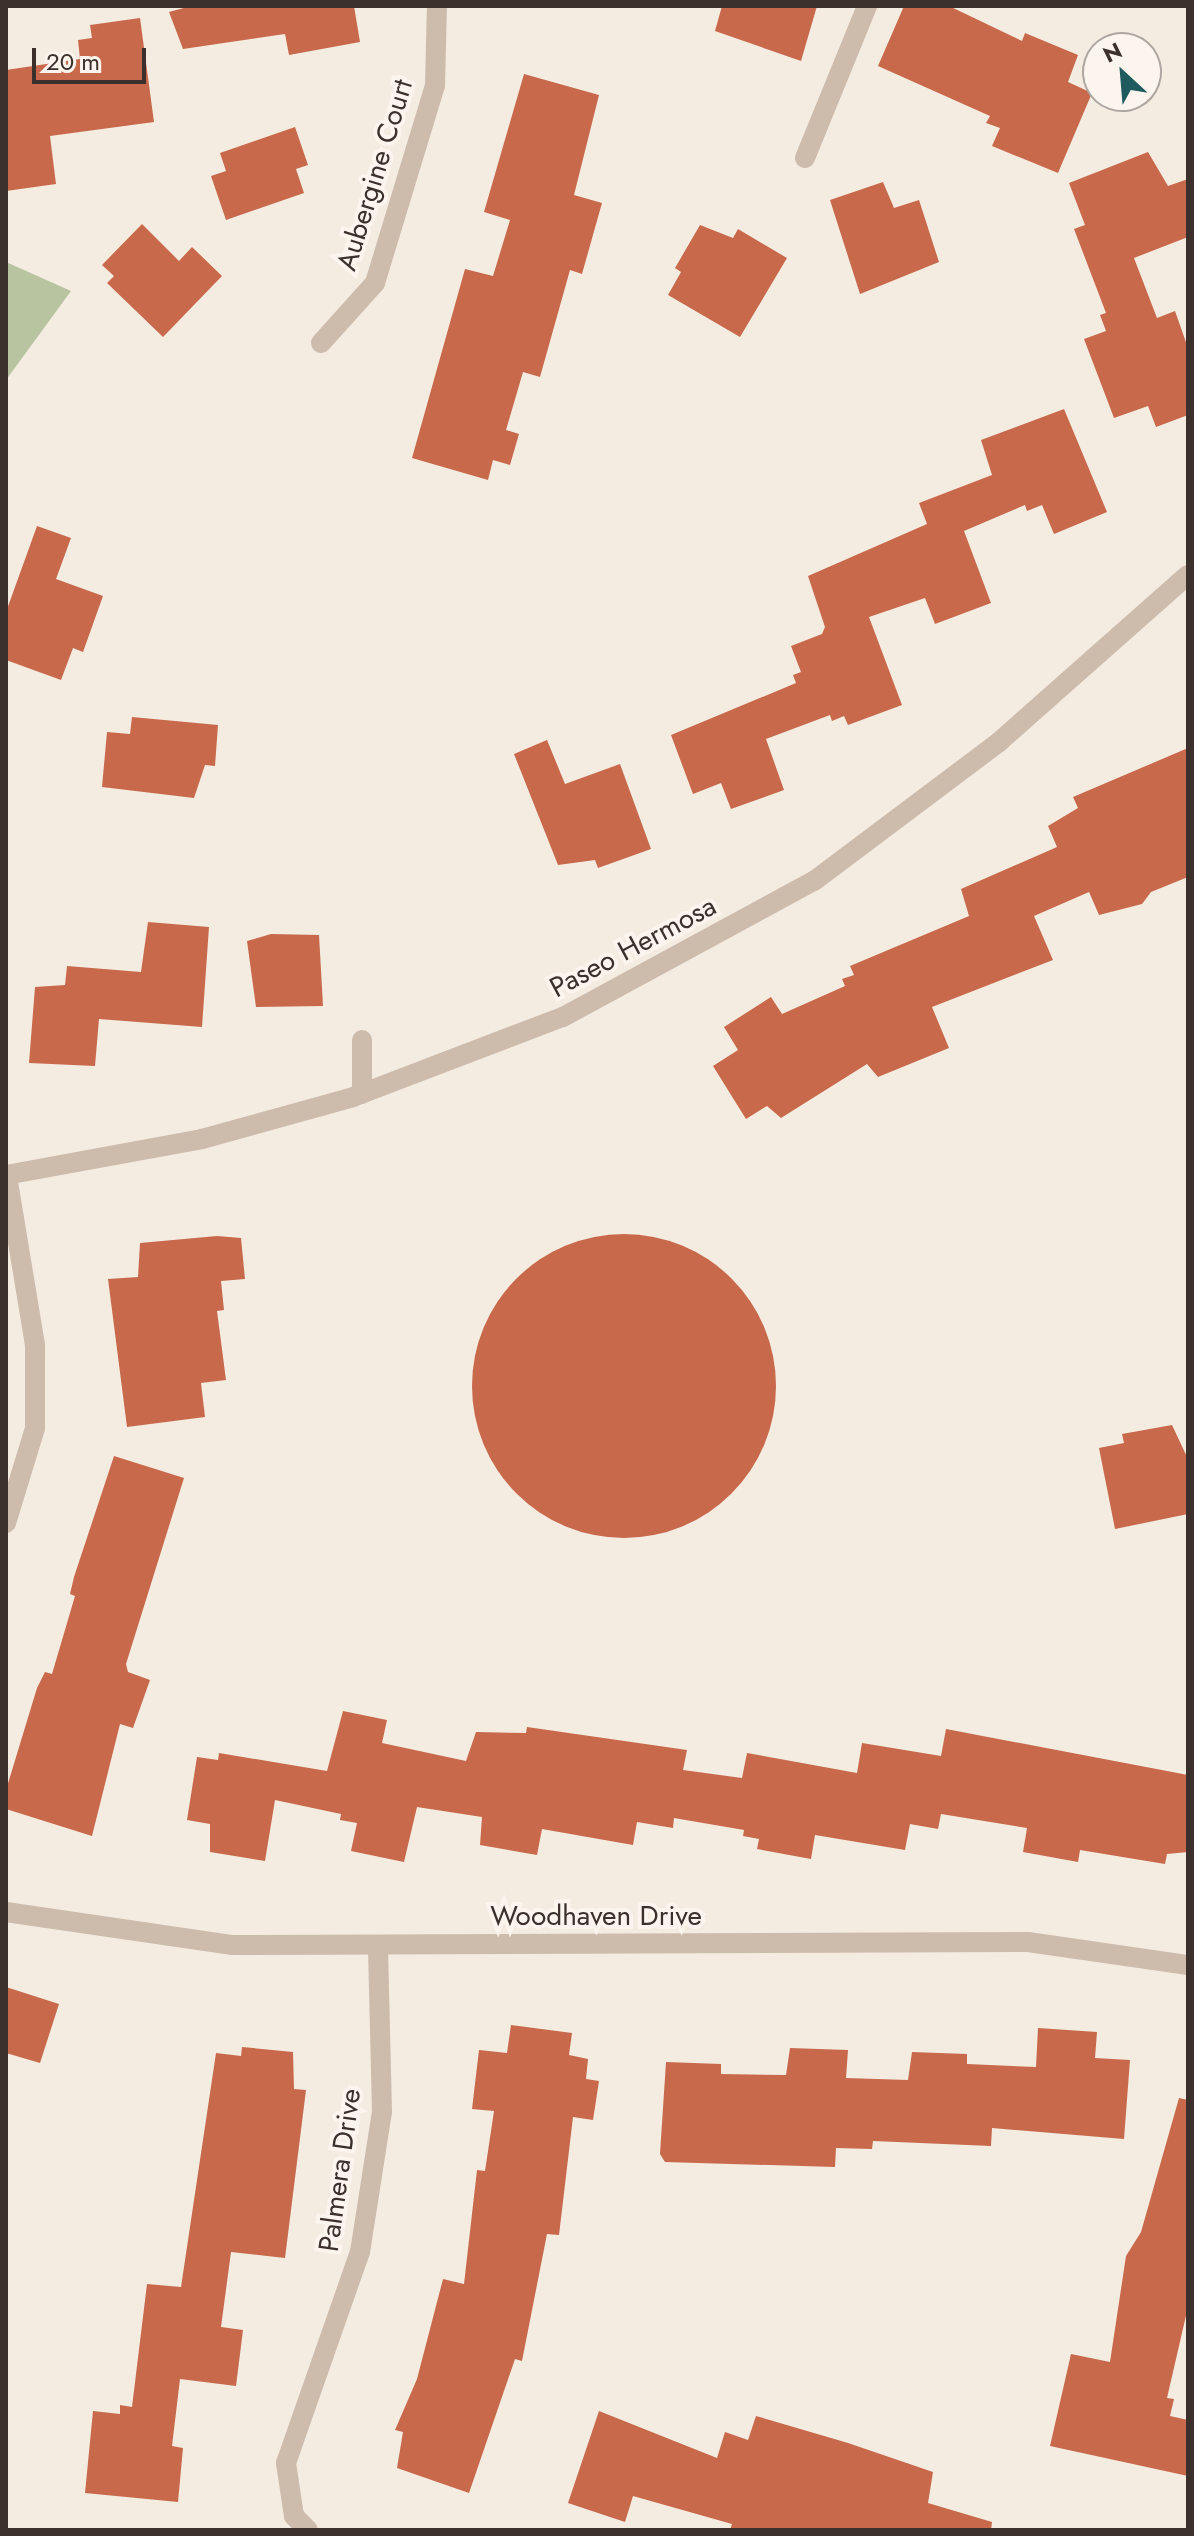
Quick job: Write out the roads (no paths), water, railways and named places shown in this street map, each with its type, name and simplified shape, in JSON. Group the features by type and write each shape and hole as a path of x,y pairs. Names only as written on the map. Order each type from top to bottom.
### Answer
{"street":[{"name":"Aubergine Court","path":"321,343 375,283 435,86 437,6"},
{"path":"805,158 867,6"},
{"name":"Paseo Hermosa","path":"6,1175 202,1139 362,1094 563,1017 814,881 999,742 1188,575"},
{"path":"362,1040 362,1094"},
{"path":"6,1175 35,1345 35,1428 6,1523"},
{"name":"Woodhaven Drive","path":"6,1912 233,1945 1028,1942 1188,1965"},
{"name":"Palmera Drive","path":"308,2530 294,2516 286,2463 360,2252 382,2112 378,1945"}]}
